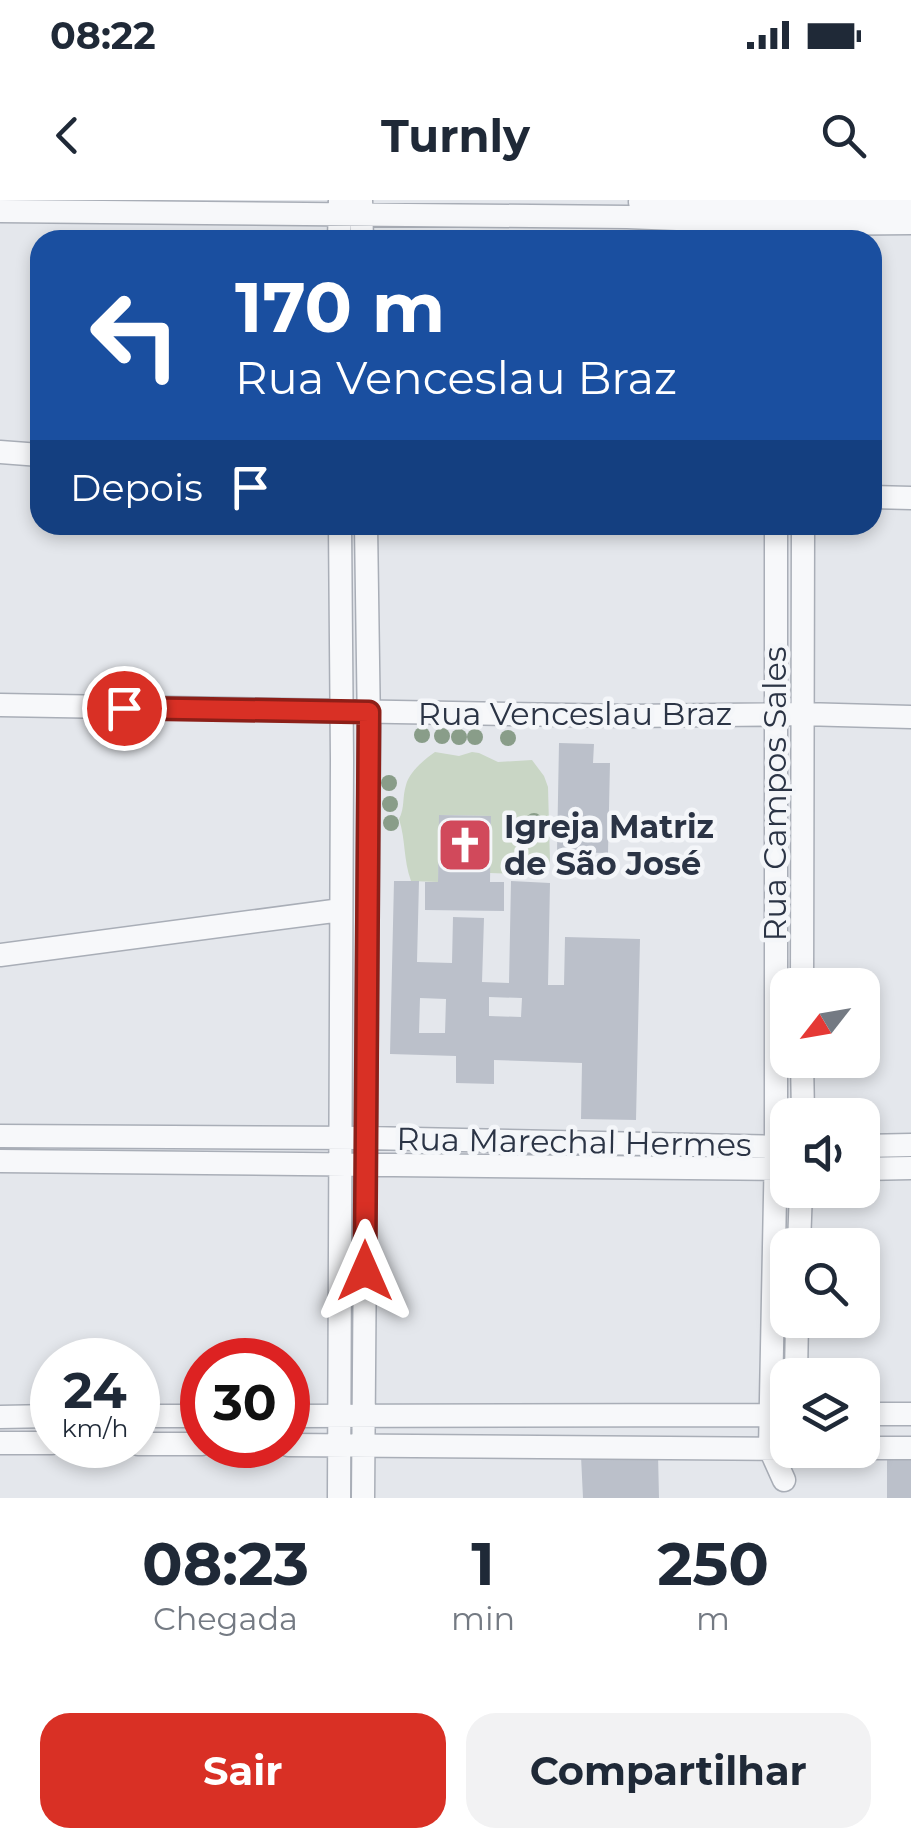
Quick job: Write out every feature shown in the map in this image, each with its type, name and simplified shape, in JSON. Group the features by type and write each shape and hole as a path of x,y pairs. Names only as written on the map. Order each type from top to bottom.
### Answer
{"street":[{"path":"0,211 419,204 779,222 911,222"},
{"path":"804,222 911,205"},
{"path":"0,452 30,454"},
{"path":"882,498 911,498"},
{"path":"339,1498 340,535"},
{"path":"363,1498 369,712 366,535"},
{"name":"Rua Campos Sales","path":"776,535 780,1098"},
{"name":"Rua Campos Sales","path":"802,968 803,535"},
{"name":"Rua Venceslau Braz","path":"0,705 911,717"},
{"path":"0,955 341,910"},
{"name":"Rua Marechal Hermes","path":"0,1136 366,1138 770,1157"},
{"path":"880,1146 911,1146"},
{"name":"Rua Marechal Hermes","path":"0,1160 366,1163 770,1158"},
{"path":"880,1169 911,1168"},
{"name":"Rua Campos Sales","path":"779,1358 781,1208"},
{"path":"880,1414 911,1414"},
{"path":"0,1416 30,1416"},
{"path":"310,1416 770,1416"},
{"path":"0,1443 30,1443"},
{"path":"310,1445 770,1449"},
{"path":"880,1448 911,1448"}],"green space":[{"path":"435,752 459,756 479,753 498,762 532,760 548,787 550,862 542,875 490,873 491,816 440,815 438,882 411,881 399,819 408,780"}],"building":[{"path":"559,743 594,744 593,763 610,763 608,853 557,852"},
{"name":"Igreja Matriz de São José","path":"439,815 491,816 490,882 504,882 504,911 425,910 425,882 438,882"},
{"path":"394,881 419,881 417,962 452,963 453,917 484,918 482,982 509,983 511,881 550,883 548,985 564,985 565,937 640,939 636,1120 581,1119 582,1063 494,1060 494,1084 456,1083 456,1056 390,1054","holes":["489,997 522,998 521,1017 489,1016","420,998 446,999 445,1033 419,1033"]},
{"path":"887,1450 911,1451 911,1498 887,1498"},
{"path":"658,1454 659,1498 583,1498 581,1456"}],"place":[{"name":"Igreja Matriz de São José","path":"465,845"}],"route":[{"path":"124,708 369,712 365,1271"}]}
